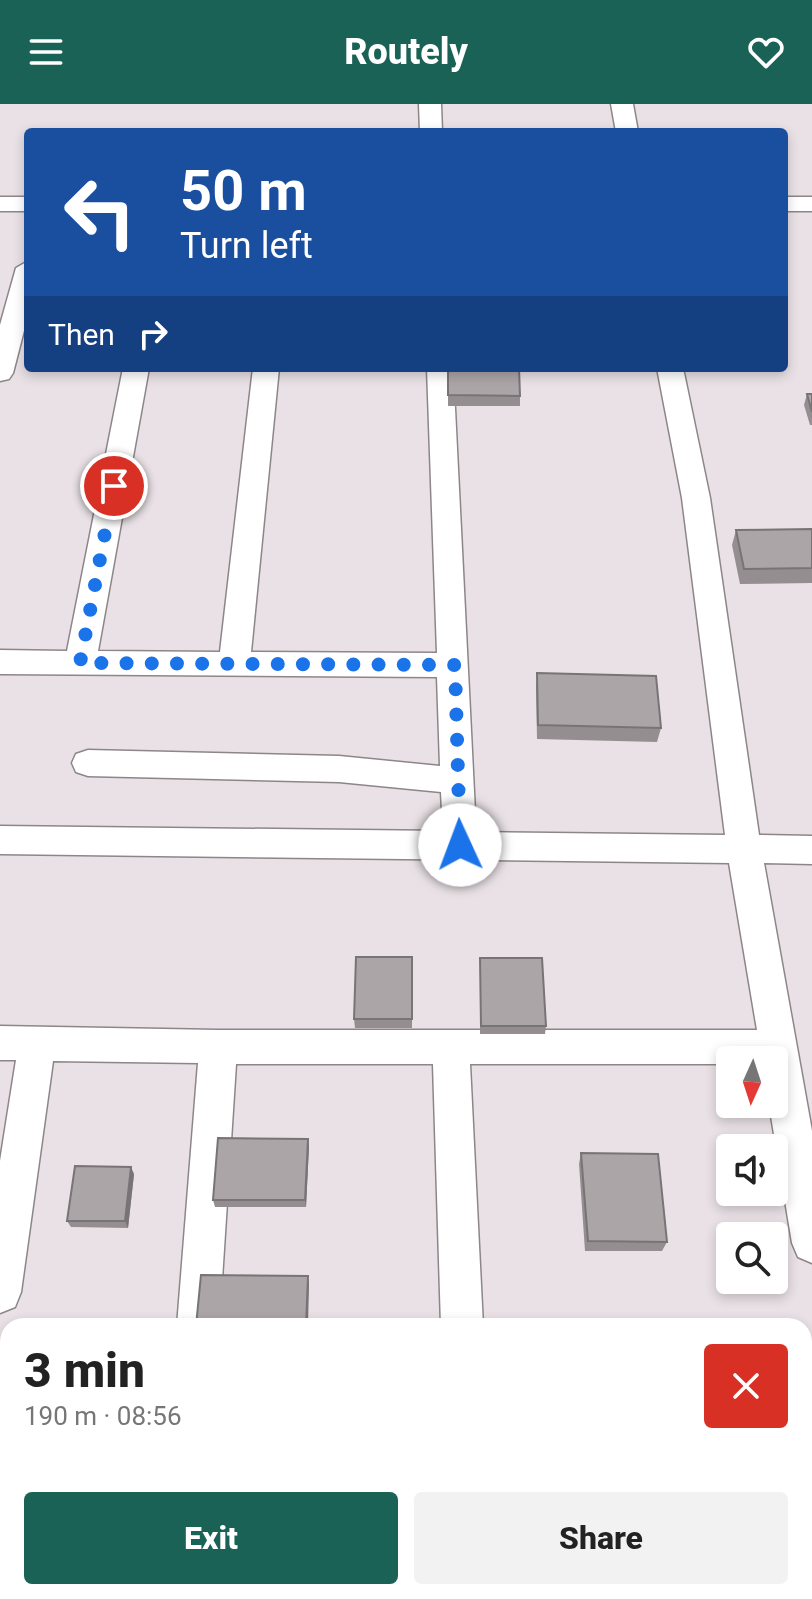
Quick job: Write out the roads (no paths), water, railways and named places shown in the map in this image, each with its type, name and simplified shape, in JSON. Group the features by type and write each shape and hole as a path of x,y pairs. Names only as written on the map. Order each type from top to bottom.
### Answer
{"street":[{"path":"430,104 431,128"},
{"path":"622,104 626,128"},
{"path":"0,204 24,204"},
{"path":"788,204 812,204"},
{"path":"0,373 24,283"},
{"path":"80,663 135,372"},
{"path":"234,663 266,372"},
{"path":"440,372 455,665 460,845"},
{"path":"671,372 696,498 744,849 777,1046"},
{"path":"0,662 455,665"},
{"path":"88,763 339,769 458,781"},
{"path":"0,840 812,850"},
{"path":"0,1292 18,1043 218,1047 716,1047"},
{"path":"451,1045 462,1318"},
{"path":"199,1318 218,1047"},
{"path":"788,1109 812,1243"}]}
